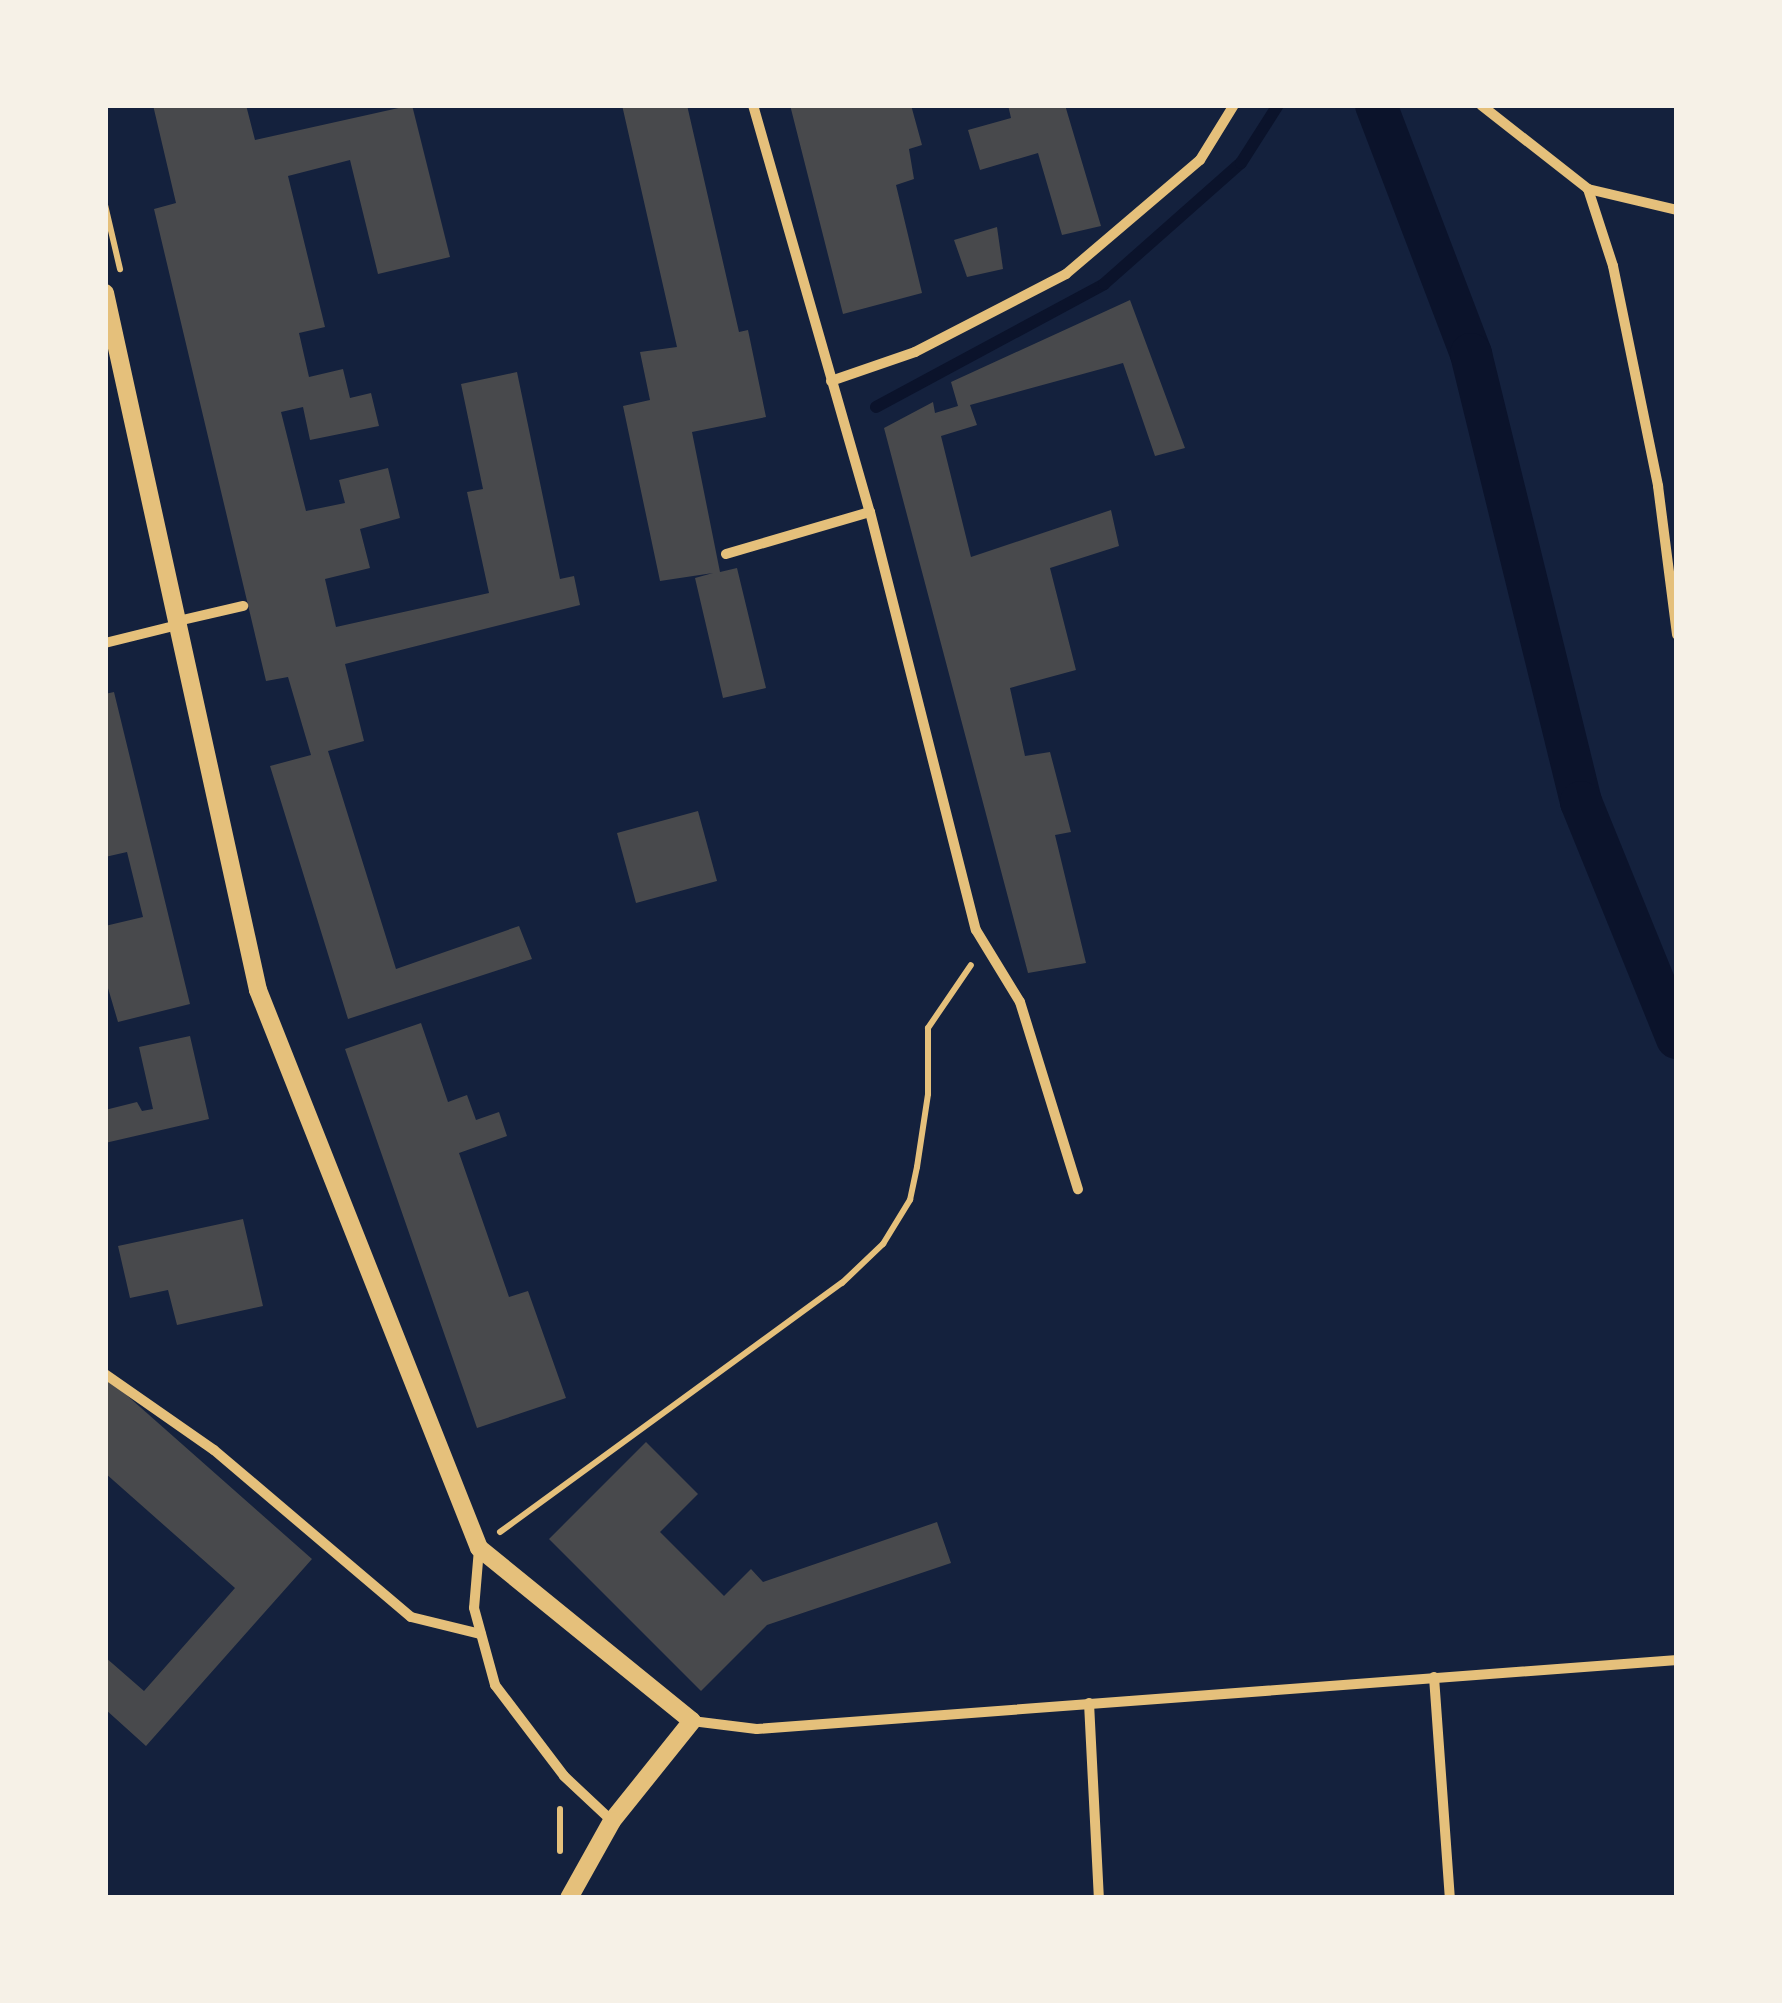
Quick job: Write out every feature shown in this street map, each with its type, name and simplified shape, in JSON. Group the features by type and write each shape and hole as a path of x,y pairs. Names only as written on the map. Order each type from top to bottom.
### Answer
{"street":[{"path":"753,105 870,512 976,930 1020,1002 1078,1190"},
{"path":"831,380 915,352 1066,274 1200,160 1234,105"},
{"path":"1481,105 1588,189 1677,210"},
{"path":"1588,189 1613,266 1658,486 1677,635"},
{"path":"105,293 258,990 480,1548 474,1608 495,1686 564,1776 612,1821"},
{"path":"726,554 870,512"},
{"path":"105,644 243,606"},
{"path":"105,1374 214,1450 411,1617 481,1634"},
{"path":"480,1548 692,1720 757,1729 1677,1660"},
{"path":"1434,1677 1450,1898"},
{"path":"1088,1703 1099,1898"},
{"path":"569,1898 612,1821 692,1720"}],"path":[{"path":"105,206 123,283"},
{"path":"486,1521 492,1538 842,1283 883,1244 910,1200 918,1167 928,1094 928,1028 940,1003 980,956 976,930"}],"building":[{"path":"153,105 246,105 255,140 412,105 450,257 378,274 350,160 288,176 325,327 299,333 309,377 343,369 350,398 371,393 379,426 310,440 303,407 281,412 306,511 345,503 339,480 388,468 400,518 360,529 370,568 325,579 336,627 489,593 467,492 483,489 461,384 517,372 560,579 574,576 580,605 345,664 364,741 328,751 396,969 519,926 532,959 348,1019 270,766 311,755 288,677 266,681 154,209 176,203"},
{"path":"622,105 687,105 739,332 748,330 766,417 692,432 720,572 737,568 766,688 723,698 695,578 713,573 660,581 623,406 650,400 640,352 677,347"},
{"path":"790,105 911,105 922,145 909,149 914,179 896,185 922,293 843,314"},
{"path":"1008,105 1065,105 1101,226 1062,235 1038,153 980,170 968,130 1011,118"},
{"path":"997,227 1003,269 967,277 954,240"},
{"path":"1130,300 1185,448 1155,456 1123,363 970,405 977,425 941,436 971,557 1111,510 1119,546 1050,568 1076,670 1010,688 1025,756 1050,752 1071,832 1055,835 1086,963 1028,973 884,428 933,402 935,413 958,406 951,382"},
{"path":"114,692 190,1004 118,1022 105,978 105,926 143,917 127,852 105,857 105,694"},
{"path":"698,811 717,881 636,903 617,833"},
{"path":"421,1023 448,1102 467,1095 476,1120 499,1112 507,1136 459,1153 509,1297 528,1291 566,1398 477,1428 345,1049"},
{"path":"190,1036 209,1119 105,1143 105,1110 137,1102 142,1111 153,1109 139,1047"},
{"path":"243,1219 263,1306 177,1325 168,1290 130,1298 118,1246"},
{"path":"105,1376 312,1559 146,1746 105,1709 105,1657 144,1691 235,1588 105,1473"},
{"path":"646,1442 698,1494 660,1532 724,1596 751,1569 763,1582 937,1522 951,1563 767,1625 701,1691 549,1539"}],"waterway":[{"path":"876,407 1104,284 1241,163 1278,105"},
{"path":"1376,105 1471,354 1581,802 1677,1038"}]}
